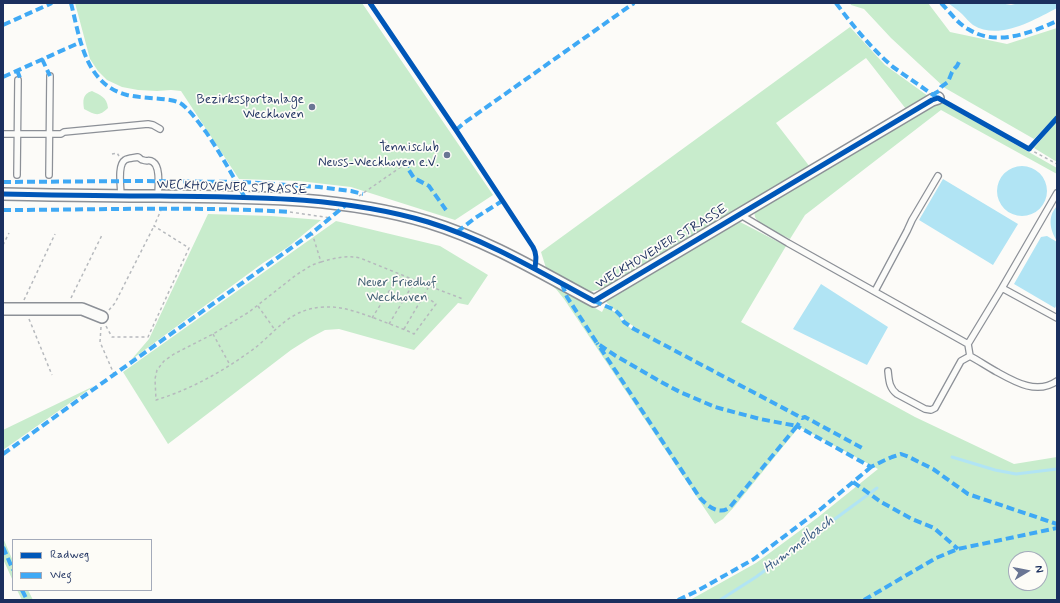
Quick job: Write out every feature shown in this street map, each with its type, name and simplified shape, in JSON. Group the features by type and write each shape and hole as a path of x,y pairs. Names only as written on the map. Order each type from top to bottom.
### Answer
{"street":[{"name":"WECKHOVENER STRASSE","path":"3,194 263,197 347,204 428,222 457,232 535,268 594,300 927,103 938,98"},
{"path":"3,309 82,309 102,317"}],"lane":[{"path":"49,175 50,76"},
{"path":"18,80 18,175"},
{"path":"3,134 61,134 64,132 148,124 160,129"},
{"path":"121,196 120,167 123,161 138,157 144,161 150,160 157,166 158,196"},
{"path":"875,292 912,220 938,176"},
{"path":"970,356 968,344 1057,193"},
{"path":"739,214 968,344"},
{"path":"1002,288 1057,318"},
{"path":"888,371 890,384 894,392 925,409 931,410 935,408 962,361 970,356"},
{"path":"970,356 1017,383 1036,387 1049,385 1057,381"}],"path":[{"path":"1029,148 1057,164"},
{"path":"112,154 117,153"},
{"path":"347,204 411,160"},
{"path":"114,374 100,342 102,317 115,303 161,210"},
{"path":"290,212 331,218"},
{"path":"102,317 112,338 148,337 189,248 154,226"},
{"path":"3,245 9,233"},
{"path":"312,233 321,262"},
{"path":"52,375 22,309 55,234"},
{"path":"66,309 102,235"},
{"path":"424,295 436,304 414,334 345,308 313,308 300,312 286,320 249,353 211,377 156,400 155,379 157,370 164,362 174,354 249,312 296,275 312,265 321,262 338,257 351,256 360,258 463,299"},
{"path":"372,318 400,274"},
{"path":"389,324 416,281"},
{"path":"404,329 429,286"},
{"path":"258,306 275,330"},
{"path":"212,334 230,365"}],"green space":[{"name":"Bezirkssportanlage Weckhoven","path":"75,3 362,3 493,195 455,220 351,187 299,181 239,179 181,91 138,90 122,87 107,80 98,71 90,59"},
{"path":"850,3 928,3 950,32 1007,44 1057,28 1057,115 1034,139 945,88 891,38 864,9 851,5"},
{"path":"850,27 885,65 928,96 906,109 866,58 776,123 810,167 605,288 590,292 546,268 541,252"},
{"path":"92,91 103,97 106,101 108,108 102,113 94,114 84,109 83,101 85,96"},
{"path":"939,101 1057,168 1057,174 941,110 805,215 790,239 761,224 755,217 756,208"},
{"path":"1057,121 1057,162 1034,148"},
{"path":"208,214 271,216 321,220 288,247 263,263 131,360 149,339"},
{"name":"Neuer Friedhof Weckhoven","path":"336,221 440,246 488,275 468,305 458,303 414,350 339,329 325,330 291,350 168,444 123,372"},
{"path":"735,222 740,222 786,246 741,322 915,417 1014,464 1057,457 1057,600 690,600 756,563 817,518 878,469 799,427 734,507 723,519 715,524 564,299 556,289 544,279 602,312 605,306 612,310 633,330 635,327 625,321 621,315 606,301"},
{"path":"94,386 3,450 3,430"},
{"path":"3,538 12,559 12,579 3,559"},
{"path":"18,591 28,591 33,600 22,600"}],"water":[{"path":"948,3 1000,3 1011,5 1019,3 1057,3 1057,8 1027,23 1005,30 994,31 973,25"},
{"path":"1017,166 1027,166 1040,173 1047,186 1047,196 1040,209 1027,216 1017,216 1008,212 1001,205 997,196 997,186 1001,177 1008,170"},
{"path":"943,179 1018,224 993,265 919,220"},
{"path":"1057,206 1057,241 1051,228 1051,219"},
{"path":"1047,236 1057,242 1057,304 1055,308 1014,284 1041,237"},
{"path":"821,284 888,327 867,365 793,329"}],"waterway":[{"name":"Hummelbach","path":"952,457 995,470 1016,474 1057,469"},
{"name":"Hummelbach","path":"720,600 756,577 877,488"}],"marked path":[{"path":"3,25 52,3"},
{"path":"71,3 82,45 93,71 102,81 113,89 127,95 170,100 177,102 187,109 206,132 244,196"},
{"path":"456,130 634,3"},
{"path":"836,3 849,20 885,60 939,99"},
{"path":"941,3 964,27 990,37 1001,38 1024,34 1057,21"},
{"path":"3,77 81,42"},
{"path":"42,59 50,76"},
{"path":"932,95 939,91 941,87 948,82 952,72 959,62"},
{"path":"17,70 20,78 18,80"},
{"path":"411,160 407,167 414,178 429,186 446,210"},
{"path":"3,182 243,182 319,187 363,194"},
{"path":"457,232 475,218 502,201"},
{"path":"3,454 312,233 347,204"},
{"path":"3,210 219,209 290,212"},
{"path":"562,284 567,297 597,343 616,356 680,392 715,407 760,419 797,426 730,507 722,511 714,509 700,498 597,343"},
{"path":"594,301 615,310 624,322 634,329 862,448"},
{"path":"799,423 797,426 871,467 901,454 933,469 968,494 1057,524"},
{"path":"678,600 754,559 822,508 871,467"},
{"path":"853,482 881,502 912,519 934,528 958,549"},
{"path":"864,600 936,558 958,549 1057,528"},
{"path":"3,547 12,568"},
{"path":"22,591 27,600"}],"cycle path":[{"path":"370,3 533,247 536,255 535,268"},
{"path":"3,194 261,198 362,207 395,213 450,229 513,257 594,301 932,100 938,98 1029,149 1057,118"}],"place":[{"name":"Bezirkssportanlage Weckhoven","path":"312,107"},
{"name":"Tennisclub Neuss-Weckhoven e.V.","path":"447,155"}]}
